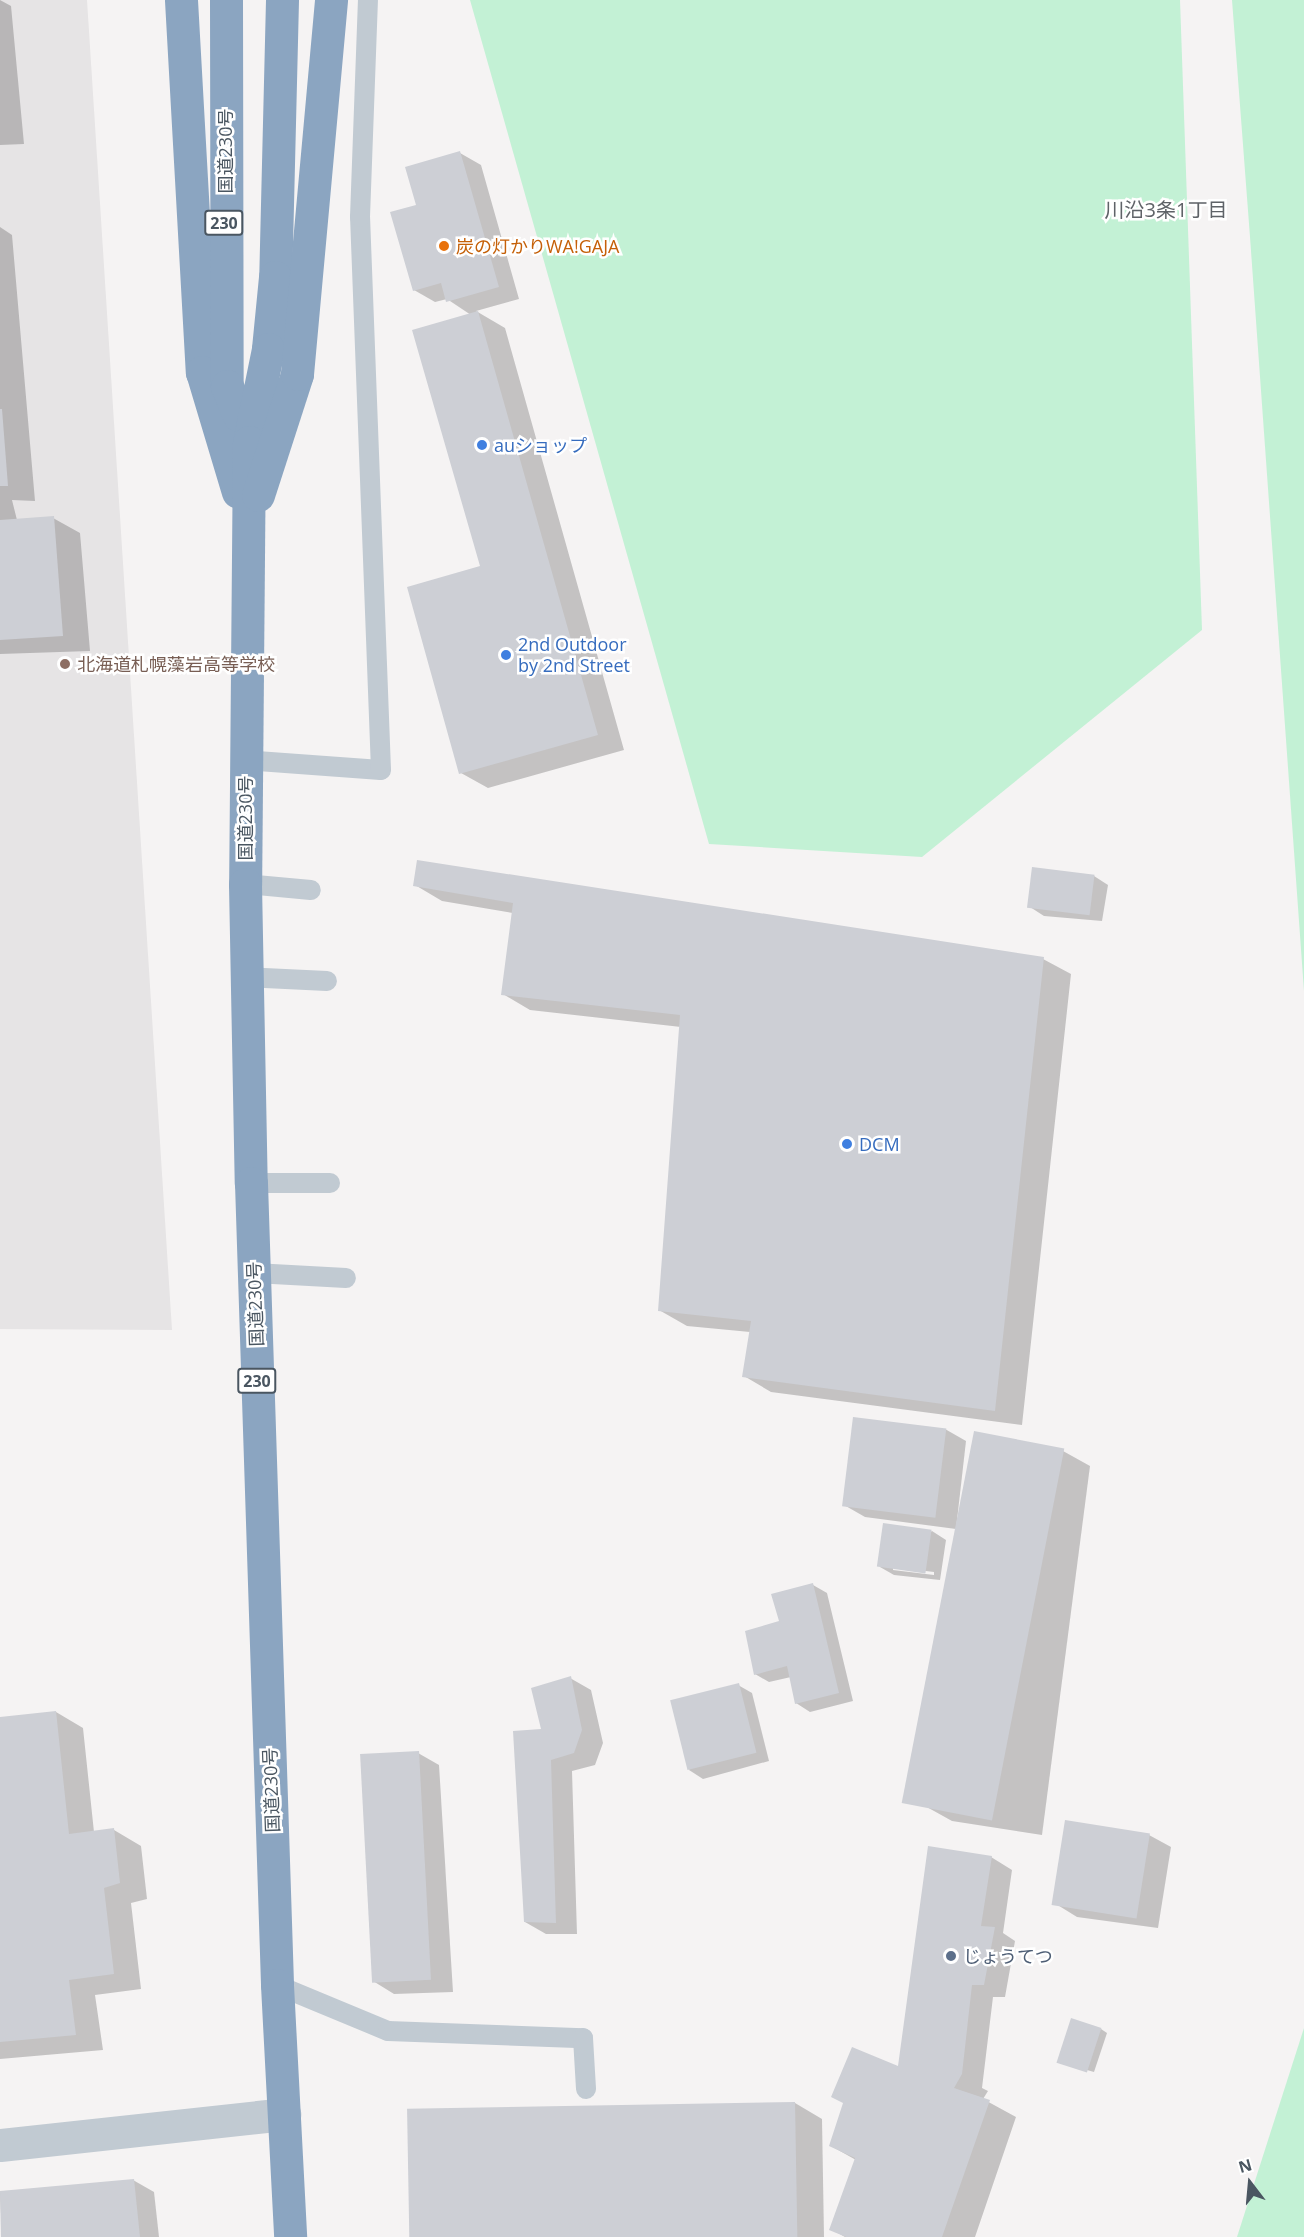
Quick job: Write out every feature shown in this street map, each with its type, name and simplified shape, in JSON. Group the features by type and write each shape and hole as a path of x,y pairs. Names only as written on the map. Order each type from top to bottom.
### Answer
{"highway":[{"path":"181,0 202,372 249,525"},
{"name":"国道230号","path":"226,0 227,386 249,442"},
{"name":"国道230号","path":"282,0 275,277 268,349 249,442 245,884 251,1183 277,1986 290,2237"},
{"path":"249,525 297,374 331,0"}],"street":[{"path":"0,2145 284,2114"}],"lane":[{"path":"245,760 381,770 360,217 368,0"},
{"path":"245,884 311,890"},
{"path":"246,977 327,981"},
{"path":"251,1183 330,1183"},
{"path":"254,1273 346,1278"},
{"path":"277,1986 388,2031 583,2038 586,2090"}],"shaded area":[{"name":"北海道札幌藻岩高等学校","path":"0,0 87,0 172,1330 0,1329"}],"green space":[{"path":"470,0 1180,0 1202,630 922,857 709,844"},
{"path":"1232,0 1304,0 1304,991 1250,237"},
{"path":"1304,2028 1304,2237 1237,2237"}],"building":[{"path":"460,151 499,287 446,302 441,283 413,291 390,212 416,205 405,167"},
{"path":"478,311 598,735 459,774 407,587 480,566 412,330"},
{"path":"0,409 2,409 8,486 0,486"},
{"path":"54,516 63,636 0,640 0,520"},
{"path":"417,860 1044,957 995,1411 742,1377 751,1321 658,1311 680,1015 501,995 513,903 413,886"},
{"path":"1032,867 1095,875 1090,915 1027,908"},
{"path":"853,1417 946,1428 935,1518 842,1506"},
{"path":"974,1431 1064,1449 992,1821 902,1803"},
{"path":"883,1523 932,1530 925,1573 877,1567"},
{"path":"813,1583 839,1693 795,1704 787,1666 754,1675 745,1631 779,1621 771,1594"},
{"path":"571,1676 582,1730 574,1753 551,1760 556,1923 524,1922 513,1731 541,1729 531,1688"},
{"path":"739,1683 756,1753 688,1770 670,1700"},
{"path":"56,1711 69,1834 114,1828 120,1883 104,1888 114,1974 69,1980 76,2035 0,2042 0,1717"},
{"path":"419,1751 431,1980 372,1983 360,1754"},
{"path":"1065,1820 1150,1833 1136,1918 1052,1905"},
{"path":"928,1846 992,1856 981,1926 995,1927 984,1985 972,1985 962,2074 954,2088 990,2100 942,2237 846,2237 829,2230 855,2158 829,2146 843,2103 831,2097 852,2047 898,2066"},
{"path":"1071,2018 1101,2028 1087,2073 1056,2063"},
{"path":"795,2102 797,2237 409,2237 407,2109"},
{"path":"134,2179 140,2237 1,2237 0,2191"}],"place":[{"name":"炭の灯かりWA!GAJA","path":"444,246"},
{"name":"auショップ","path":"482,445"},
{"name":"2nd Outdoor by 2nd Street","path":"506,655"},
{"name":"北海道札幌藻岩高等学校","path":"65,664"},
{"name":"DCM","path":"847,1144"},
{"name":"じょうてつ","path":"951,1956"}],"district":[{"name":"川沿3条1丁目","path":"1166,209"}]}
